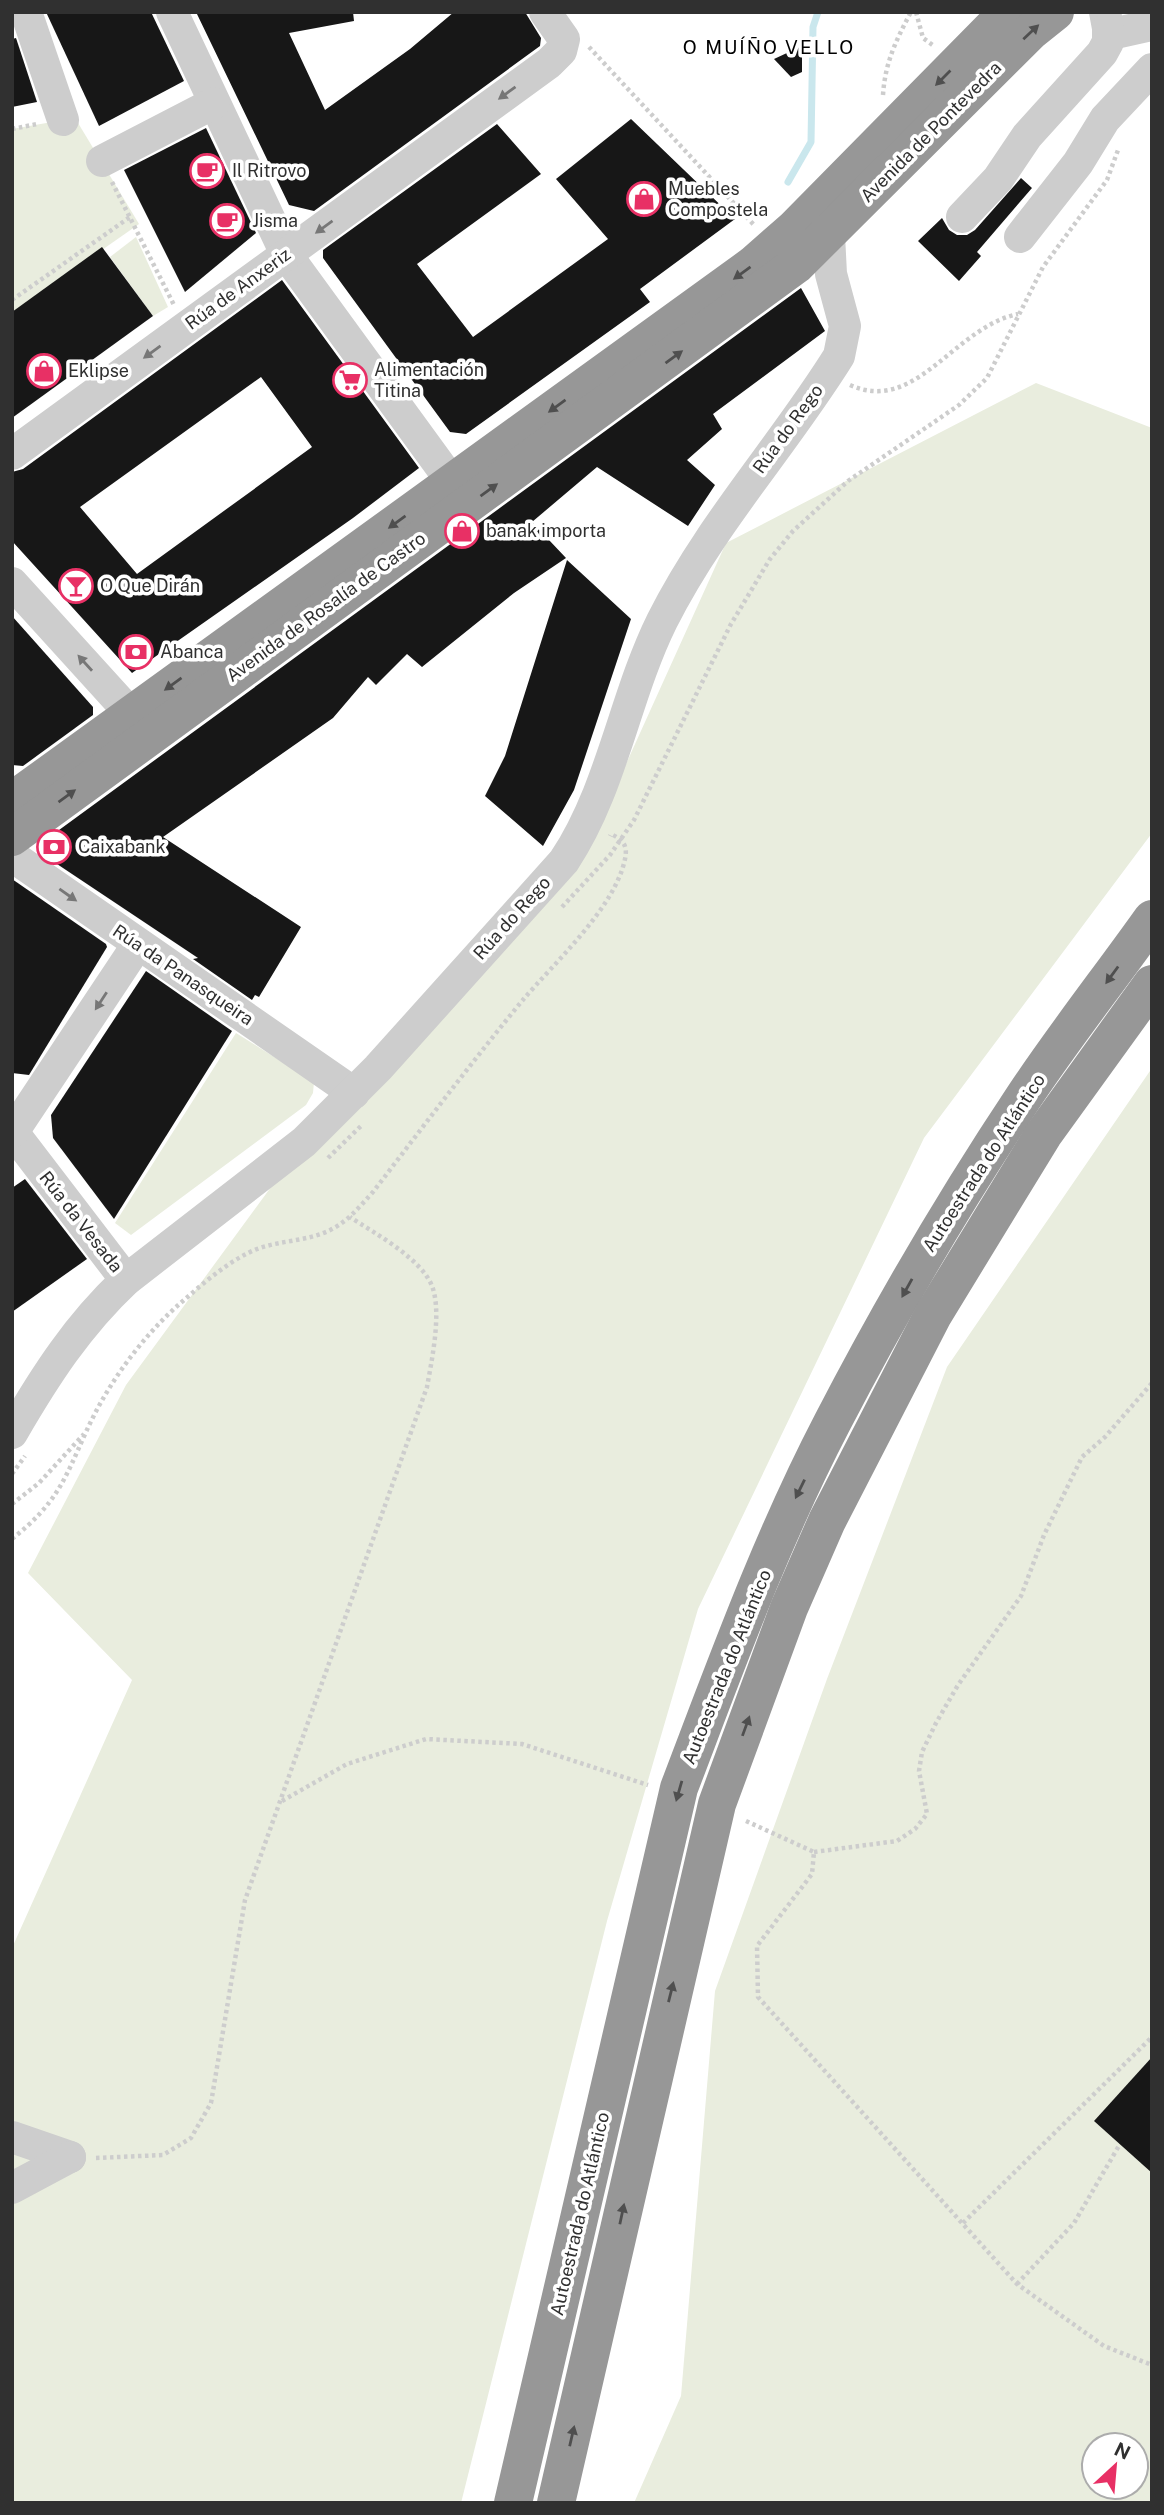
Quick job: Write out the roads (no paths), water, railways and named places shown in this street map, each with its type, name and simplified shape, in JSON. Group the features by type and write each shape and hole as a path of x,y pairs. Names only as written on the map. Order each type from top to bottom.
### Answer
{"highway":[{"name":"Avenida de Pontevedra","path":"805,247 1008,12"},
{"name":"Avenida de Pontevedra","path":"805,247 1030,32 1055,12"},
{"name":"Avenida de Rosalía de Castro","path":"12,801 753,265 805,247"},
{"name":"Avenida de Rosalía de Castro","path":"12,836 805,247"},
{"name":"Autoestrada do Atlántico","path":"513,2503 679,1788 714,1697 788,1514 832,1423 919,1265 1025,1095 1152,919"},
{"name":"Autoestrada do Atlántico","path":"556,2503 717,1804 789,1608 827,1521 933,1315 1043,1135 1152,984"}],"street":[{"path":"26,12 63,120"},
{"path":"172,12 286,254 453,482"},
{"name":"Rúa de Anxeriz","path":"12,454 555,57 564,45 564,39 545,12"},
{"path":"1107,20 1116,33 1125,33 1152,24"},
{"path":"962,217 998,179 1027,136 1102,53 1108,42 1107,20"},
{"path":"1020,237 1078,163 1105,119 1152,69"},
{"path":"102,161 215,103"},
{"path":"805,247 811,276 835,291"},
{"name":"Rúa do Rego","path":"12,1433 60,1354 103,1302 126,1280 304,1142 354,1093 564,861 578,841 648,650 682,583 729,510 830,370 841,349 845,326 835,291 805,247"},
{"path":"12,583 131,714"},
{"name":"Rúa da Panasqueira","path":"12,856 354,1093"},
{"path":"17,1146 138,944"},
{"name":"Rúa da Vesada","path":"17,1146 126,1280"},
{"path":"12,2137 70,2157 12,2189"}],"waterway":[{"path":"788,182 811,142 813,27 818,12"}],"place":[{"name":"Il Ritrovo","path":"207,171"},
{"name":"Muebles Compostela","path":"644,199"},
{"name":"Jisma","path":"227,221"},
{"name":"Eklipse","path":"44,371"},
{"name":"Alimentación Titina","path":"350,380"},
{"name":"banak importa","path":"462,531"},
{"name":"O Que Dirán","path":"76,586"},
{"name":"Abanca","path":"136,652"},
{"name":"Caixabank","path":"54,847"}],"district":[{"name":"O MUÍÑO VELLO","path":"769,47"}]}
